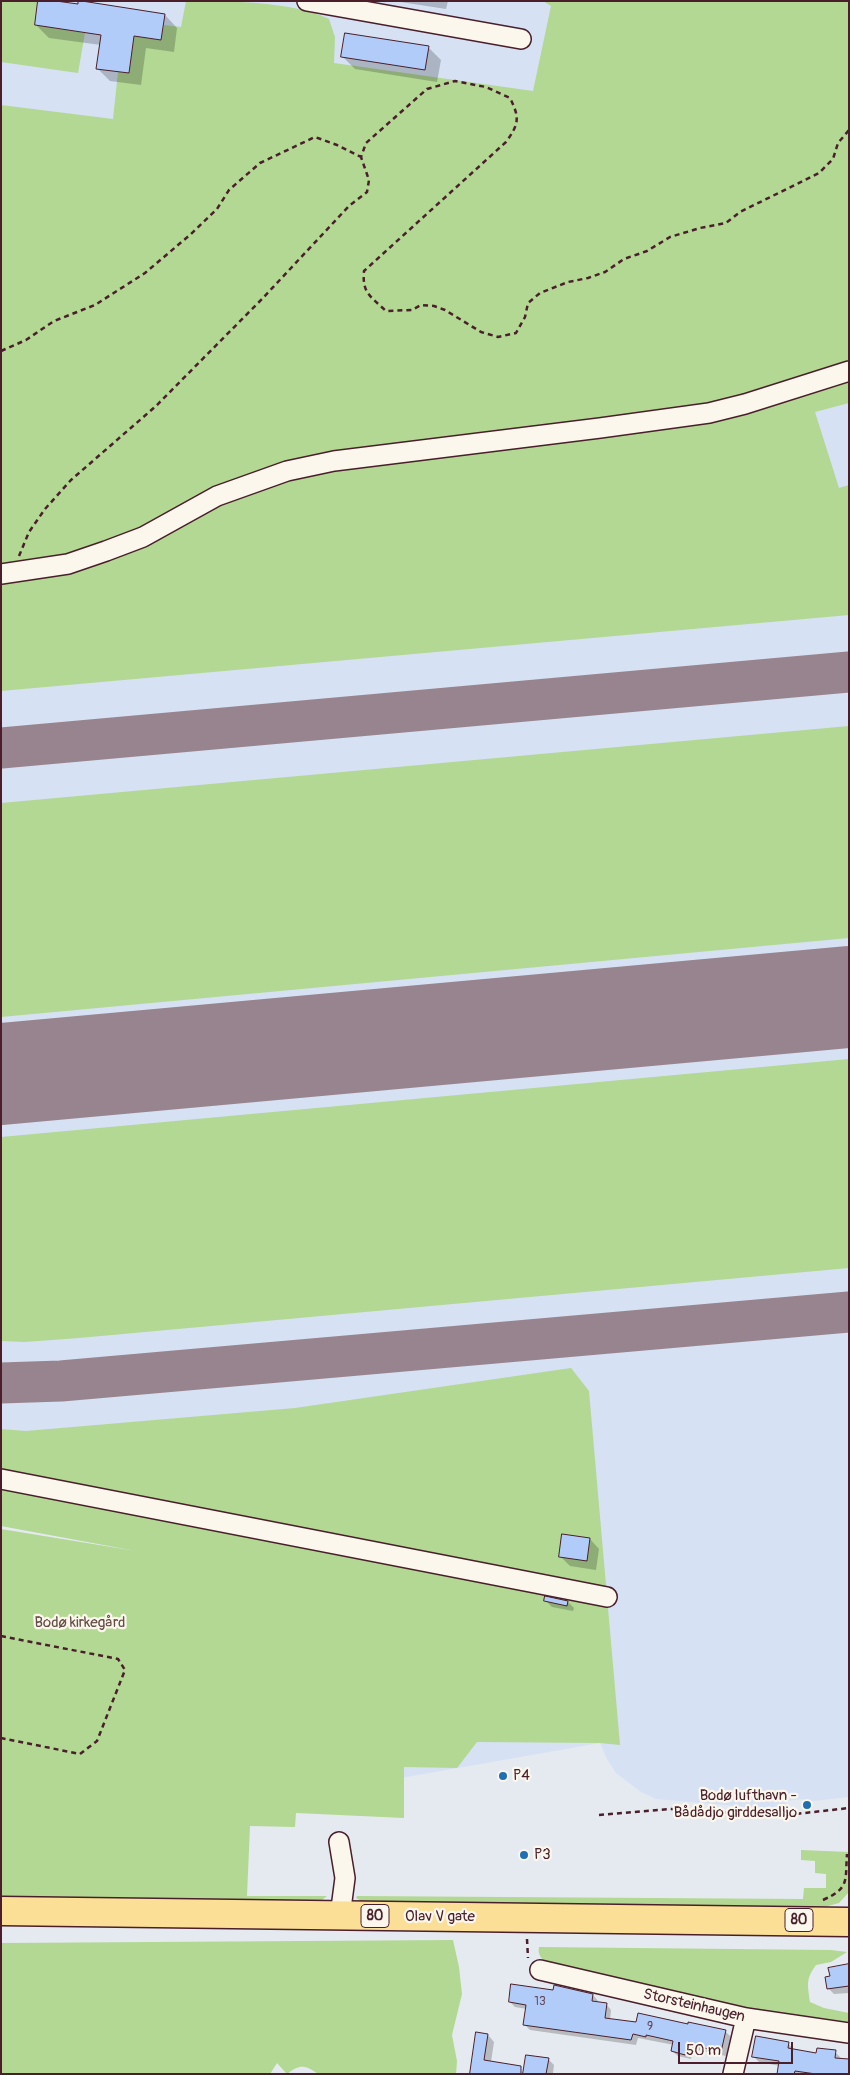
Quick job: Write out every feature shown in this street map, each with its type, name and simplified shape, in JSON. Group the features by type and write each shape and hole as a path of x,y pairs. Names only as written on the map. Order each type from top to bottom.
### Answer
{"highway":[{"name":"Olav V gate","path":"1,1911 849,1922"}],"street":[{"path":"307,1 521,39"},
{"path":"9,573 68,564 106,551 143,537 217,496 287,471 334,461 709,413 745,404 849,371"},
{"path":"1,1480 607,1597"},
{"name":"Storsteinhaugen","path":"540,1970 746,2018 849,2033"},
{"path":"734,2074 746,2018"}],"path":[{"path":"9,573 45,509 72,480 156,406 262,299 349,206 367,192 369,180 361,157 366,143 427,89 455,81 486,87 510,98 517,113 516,128 506,142 364,271 363,285 369,295 386,311 412,310 421,305 434,306 445,310 481,332 498,337 516,333 525,318 528,303 540,293 568,282 604,272 624,260 647,251 670,237 726,223 740,212 819,173 833,159 838,143 849,130"},
{"path":"1,351 26,340 54,321 95,305 145,273 191,234 217,209 229,190 260,163 315,138 337,145 361,157"},
{"path":"1,1636 118,1659 125,1670 98,1741 80,1754 1,1738"},
{"path":"600,1815 670,1809 778,1816 849,1808"},
{"path":"817,1903 838,1893 844,1887 847,1854"}],"shaded area":[{"name":"Bodø lufthavn - Bådådjo girddesalljo","path":"1,1 849,1 849,1797 804,1802 803,1799 786,1801 787,1810 656,1799 641,1792 616,1773 600,1743 258,1803 179,1559 1,1526"}],"green space":[{"path":"1,1 38,1 35,25 85,33 78,73 1,62"},
{"path":"186,1 278,5 314,13 329,19 335,37 334,63 533,91 551,6 543,1 849,1 849,403 815,412 839,488 849,485 849,615 1,691 1,105 113,119 118,72 129,73 134,36 161,40 164,25 181,27"},
{"path":"849,726 849,938 1,1017 1,803"},
{"path":"849,1059 849,1268 79,1338 25,1342 1,1341 1,1137"},
{"name":"Bodø kirkegård","path":"571,1368 589,1391 620,1745 600,1743 477,1742 457,1768 404,1767 404,1818 296,1813 295,1827 250,1826 247,1896 327,1896 317,1904 1,1901 1,1529 136,1551 1,1526 1,1429 26,1431 295,1408"},
{"path":"801,1850 849,1852 849,1892 839,1903 817,1909 366,1904 356,1898 357,1896 803,1899 804,1888 826,1888 826,1874 815,1873 815,1861 801,1860"},
{"path":"453,1940 462,1994 452,2035 457,2061 456,2074 318,2074 306,2067 299,2067 287,2074 277,2063 270,2074 1,2074 1,1943"},
{"path":"539,1947 831,1950 847,1952 831,1962 816,1965 810,1975 808,1987 810,2002 824,2008 849,2013 849,2027 737,2007 551,1964 541,1958"}],"building":[{"path":"38,1 78,4 78,1 82,1 165,14 161,40 134,36 129,73 96,69 101,35 35,25"},
{"path":"345,33 429,46 425,70 341,57"},
{"path":"562,1534 590,1538 587,1561 559,1557"},
{"path":"545,1596 568,1601 567,1606 544,1601"},
{"path":"849,1964 849,1986 827,1989 825,1977 830,1976 828,1968"},
{"path":"511,1984 553,1990 554,1985 593,1994 592,2001 607,2003 605,2018 636,2022 638,2013 726,2030 721,2052 688,2044 685,2055 671,2051 673,2041 646,2035 646,2037 633,2034 631,2040 523,2025 526,2005 509,2002"},
{"path":"476,2032 488,2034 484,2060 521,2066 521,2074 470,2074"},
{"path":"756,2036 789,2042 788,2048 816,2053 817,2048 836,2050 835,2058 849,2059 849,2074 816,2074 795,2071 794,2074 777,2074 779,2061 752,2057"},
{"path":"526,2055 549,2058 546,2074 523,2074"}],"taxiway":[{"path":"1,748 849,672"},
{"path":"1,1383 61,1381 849,1312"}],"runway":[{"path":"1,1074 849,997"}],"place":[{"name":"P4","path":"503,1776"},
{"name":"Bodø lufthavn - Bådådjo girddesalljo","path":"807,1805"},
{"name":"P3","path":"524,1855"}]}
